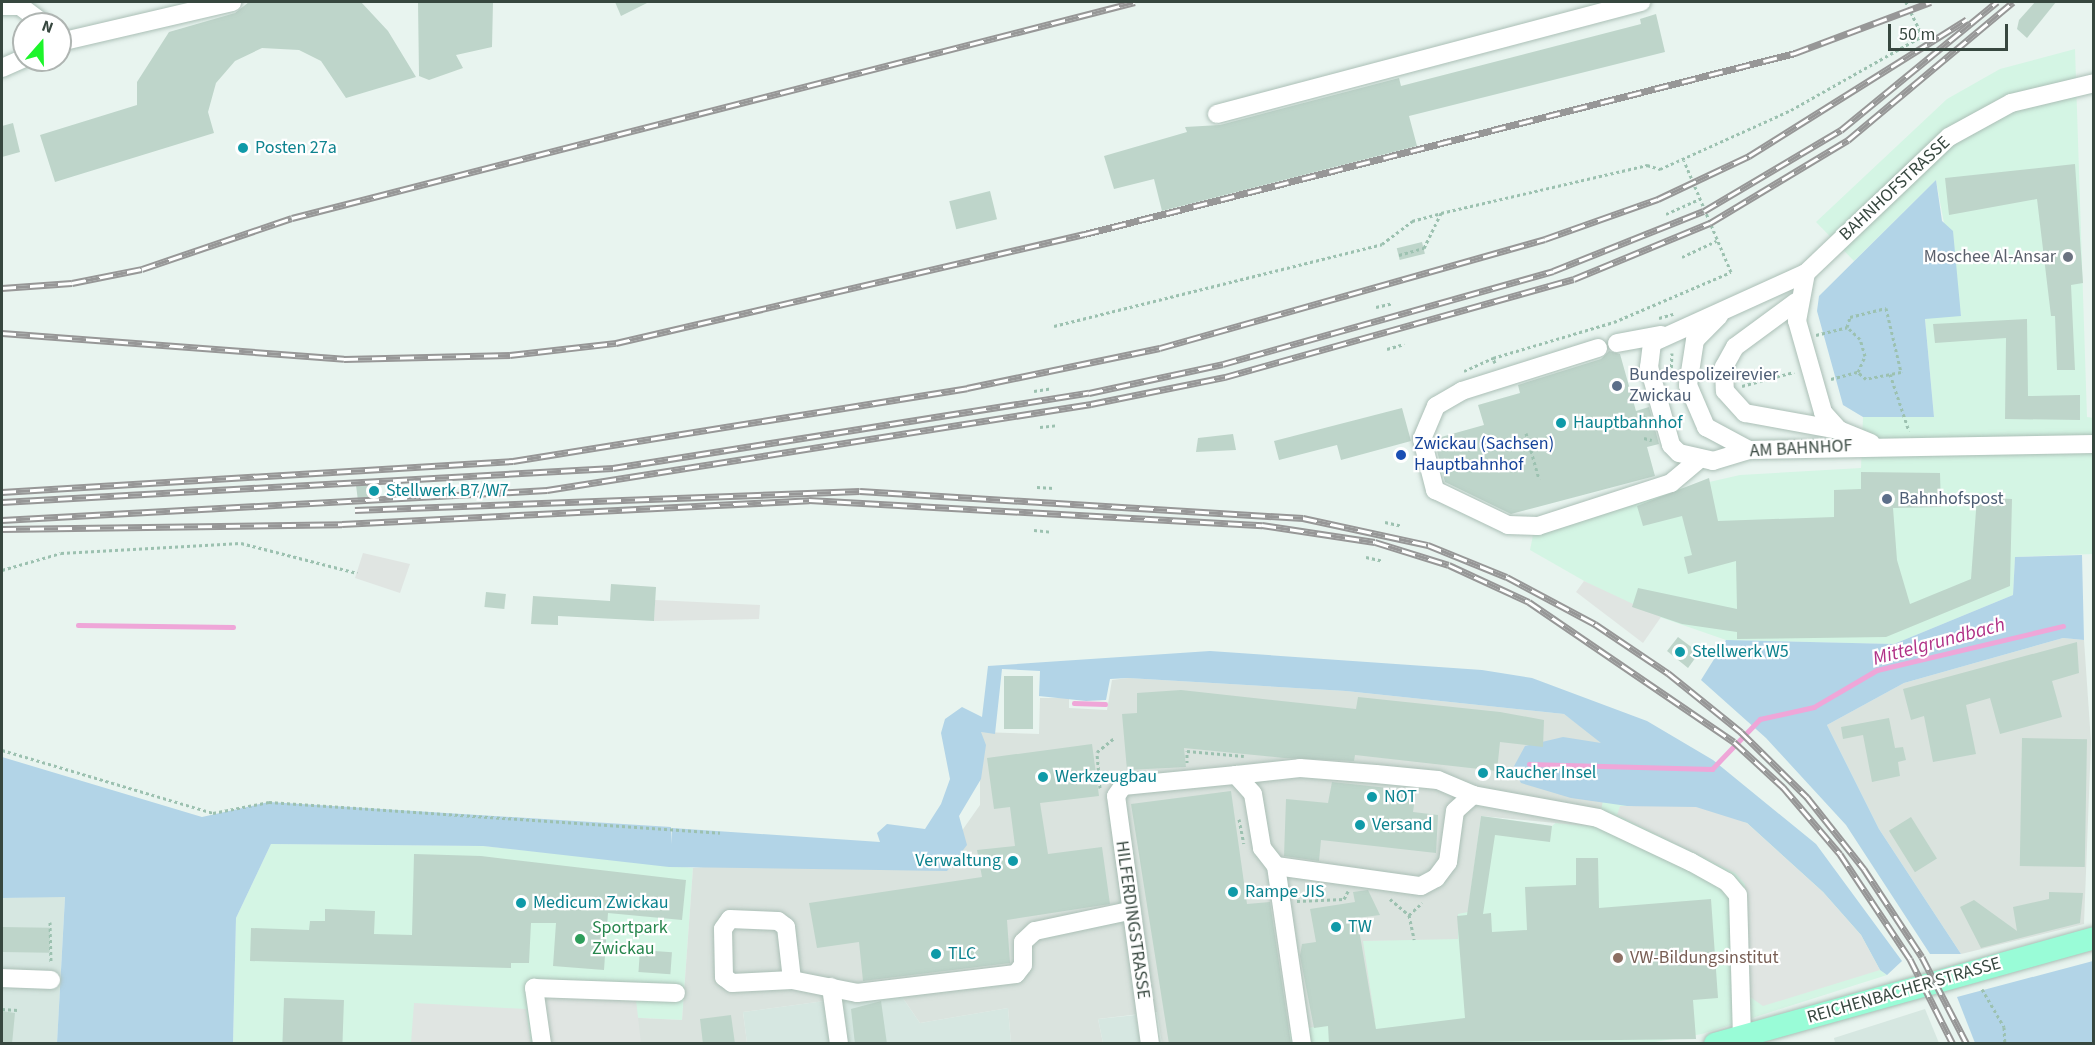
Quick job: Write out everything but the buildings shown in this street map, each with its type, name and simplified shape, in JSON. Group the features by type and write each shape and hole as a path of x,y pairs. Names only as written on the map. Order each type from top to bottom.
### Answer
{"main road":[{"name":"REICHENBACHER STRASSE","path":"1715,1044 1743,1040 2094,938"}],"street":[{"path":"72,36 195,6 232,2"},
{"path":"1217,114 1641,2"},
{"path":"2,6 20,6 28,12"},
{"name":"BAHNHOFSTRASSE","path":"1806,273 1949,137 2011,103 2094,83"},
{"path":"1806,273 1796,302 1731,352 1723,371 1725,391 1745,413 1839,430"},
{"path":"1617,343 1661,335 1730,308 1806,273"},
{"name":"AM BAHNHOF","path":"1796,302 1823,412 1839,430 1878,445"},
{"path":"1730,308 1707,326 1688,361 1692,400 1709,430 1749,450"},
{"path":"1598,348 1499,377 1436,406 1422,439 1435,490 1482,515 1508,525 1538,526 1671,483 1696,461 1671,445 1660,409 1648,355 1661,335"},
{"name":"AM BAHNHOF","path":"1696,461 1749,450 1878,445 2094,444"},
{"path":"1236,776 1300,768 1438,780 1473,795 1598,818 1727,882 1738,895 1743,1040"},
{"path":"1236,776 1246,781 1253,794 1262,848 1275,866 1301,1035"},
{"name":"HILFERDINGSTRASSE","path":"1150,1044 1129,911 1116,796 1123,786 1236,776"},
{"path":"1275,866 1420,886 1436,878 1448,862 1455,811 1473,795"},
{"path":"792,980 786,927 778,921 730,919 723,929 724,977 732,983 792,980 857,993 1016,974 1023,965 1023,942 1035,930 1129,911"},
{"path":"2,978 51,980"},
{"path":"831,987 839,1044"},
{"path":"542,1044 534,988 676,993"}],"path":[{"path":"1054,326 1382,244 1412,221 1441,213 1684,161 1858,76 1924,35 1915,32 1920,31 1906,2"},
{"path":"1464,370 1493,358 1614,322 1731,272 1684,161"},
{"path":"1666,214 1700,199"},
{"path":"1399,255 1424,248 1441,213"},
{"path":"1682,257 1716,241"},
{"path":"1376,308 1393,303"},
{"path":"1847,327 1850,317 1886,308 1901,372 1866,379 1858,372"},
{"path":"1834,330 1847,327"},
{"path":"1847,327 1860,339 1865,357 1858,372"},
{"path":"1387,349 1404,344"},
{"path":"1493,358 1499,377"},
{"path":"1845,375 1858,372"},
{"path":"1890,374 1909,419 1909,445"},
{"path":"1034,391 1052,388"},
{"path":"1040,428 1058,424"},
{"path":"1526,433 1534,452 1539,479"},
{"path":"1037,487 1054,488"},
{"path":"1385,522 1402,526"},
{"path":"1034,530 1052,532"},
{"path":"2,570 61,553 241,543 357,573"},
{"path":"1366,557 1383,561"},
{"path":"2,750 213,813 269,802 720,833"},
{"path":"1187,770 1187,751 1249,757"},
{"path":"1409,915 1426,899"},
{"path":"50,922 51,980"},
{"path":"1971,972 2004,1027 2005,1044"},
{"path":"2,1009 18,1010"}],"shaded area":[{"path":"2075,49 2087,417 2094,418 2093,554 2015,557 2013,595 1894,644 1726,640 1628,606 1530,550 1533,535 1661,493 1740,475 1861,468 1863,417 1934,417 1925,318 1961,315 1936,180 1854,261 1816,222 1947,99 2000,69"},
{"path":"1936,180 1942,221 1953,231 1961,316 1925,319 1934,417 1863,417 1843,405 1817,311 1819,296"},
{"path":"363,553 410,564 400,593 355,578"},
{"path":"2082,555 2084,640 2063,638 1904,683 1827,725 1879,829 1961,954 1930,954 1846,825 1766,738 1701,680 1726,640 1894,644 2013,595 2015,557"},
{"path":"1584,581 1661,617 1643,643 1576,592"},
{"path":"655,600 760,605 759,619 654,621"},
{"path":"2063,638 2084,640 2091,742 2084,924 1961,954 1879,829 1827,725 1904,683"},
{"path":"1210,651 1482,670 1532,678 1647,721 1713,760 1816,844 1902,961 1887,975 1880,970 1861,935 1823,892 1747,823 1571,798 1521,783 1513,768 1525,746 1563,737 1601,743 1564,714 1346,691 1128,678 1110,679 1106,700 1086,701 1039,696 1040,671 1002,669 995,734 981,732 986,745 981,779 959,816 967,845 947,871 669,867 483,846 271,844 236,918 233,1043 57,1043 65,897 2,898 2,757 202,817 269,802 671,827 671,844 672,828 880,842 877,833 887,824 925,829 941,804 950,779 941,733 945,719 962,707 982,717 988,666"},
{"path":"1128,678 1346,691 1564,714 1603,743 1607,779 1598,827 1481,816 1468,912 1458,914 1458,939 1363,941 1375,1020 1289,1030 1291,1043 1162,1044 1157,1012 1098,1019 1103,1043 1011,1043 1008,1008 920,1023 898,991 743,1012 747,1043 625,1043 621,1017 682,1020 693,868 954,842 980,805 980,732 1039,734 1040,698 1069,698 1069,708 1107,710 1112,680"},
{"path":"1607,779 1732,793 1860,915 1880,970 1887,975 1702,1034 1649,1043 1291,1044 1288,1030 1313,1026 1363,941 1457,938 1458,913 1468,911 1481,816 1552,826"},
{"name":"VW-Bildungsinstitut","path":"1620,806 1696,807 1747,823 1823,892 1861,935 1880,970 1763,1006 1750,997 1745,884 1735,873 1617,815"},
{"path":"271,844 483,846 693,868 682,1020 621,1017 625,1043 233,1044 236,918"},
{"path":"65,896 57,1043 2,1043 2,898"},
{"path":"2093,961 2093,1043 1975,1043 1957,997"},
{"path":"635,991 641,1043 548,1043 540,992"},
{"path":"898,991 920,1023 1008,1008 1011,1043 747,1043 743,1012"},
{"path":"414,1003 526,1009 531,1043 411,1043"},
{"path":"1925,1009 1939,1043 1835,1043 1834,1038"},
{"path":"1136,1015 1140,1043 1103,1043 1098,1019"}],"waterway":[{"name":"Mittelgrundbach","path":"78,625 233,627"},
{"name":"Mittelgrundbach","path":"1529,764 1712,769 1760,719 1814,707 1877,670 2063,626"},
{"name":"Mittelgrundbach","path":"1074,703 1105,704"}],"railway":[{"path":"2,288 72,283 142,269 292,218 1135,2"},
{"path":"2,333 344,359 510,355 616,343 1085,234 1795,53 1931,2"},
{"path":"2,502 613,468 1089,393 1223,364 1553,271 1704,211 1841,130 1997,2"},
{"path":"2,520 547,490 1091,404 1225,377 1574,279 1710,223 1848,140 2013,2"},
{"path":"2,492 513,461 967,388 1160,348 1545,239 1658,199 1749,156 1967,19"},
{"path":"355,510 860,491 1303,518 1428,545 1507,577 1595,624 1668,673 1741,732 1807,797 1864,869 1922,957 1967,1044"},
{"path":"2,529 342,524 809,500 1262,525 1375,542 1449,565 1529,602 1734,742 1783,787 1840,854 1910,959 1953,1044"}],"place":[{"name":"Posten 27a","path":"243,148"},
{"name":"Moschee Al-Ansar","path":"2068,257"},
{"name":"Bundespolizeirevier Zwickau","path":"1617,386"},
{"name":"Hauptbahnhof","path":"1561,423"},
{"name":"Zwickau (Sachsen) Hauptbahnhof","path":"1401,455"},
{"name":"Stellwerk B7/W7","path":"374,491"},
{"name":"Bahnhofspost","path":"1887,499"},
{"name":"Stellwerk W5","path":"1680,652"},
{"name":"Raucher Insel","path":"1483,773"},
{"name":"Werkzeugbau","path":"1043,777"},
{"name":"NOT","path":"1372,797"},
{"name":"Versand","path":"1360,825"},
{"name":"Verwaltung","path":"1013,861"},
{"name":"Rampe JIS","path":"1233,892"},
{"name":"Medicum Zwickau","path":"521,903"},
{"name":"TW","path":"1336,927"},
{"name":"Sportpark Zwickau","path":"580,939"},
{"name":"TLC","path":"936,954"},
{"name":"VW-Bildungsinstitut","path":"1618,958"}]}
